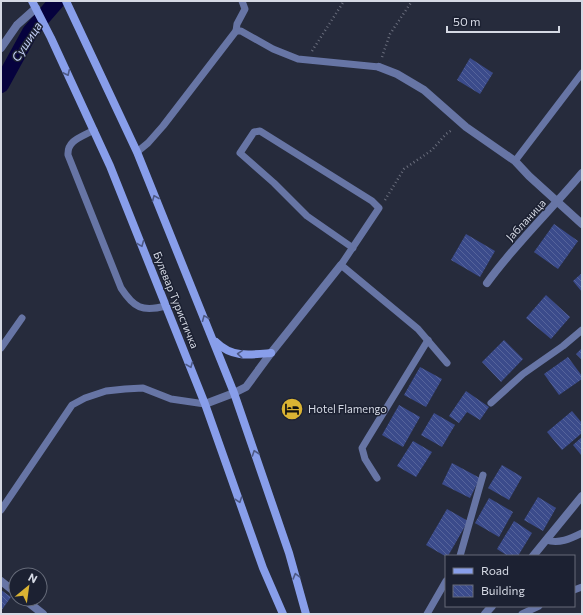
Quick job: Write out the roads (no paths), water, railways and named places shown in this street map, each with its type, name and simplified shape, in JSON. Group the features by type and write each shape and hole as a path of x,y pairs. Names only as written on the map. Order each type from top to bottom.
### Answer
{"main road":[{"name":"Булевар Туристичка","path":"34,4 110,166 205,404 263,568 283,614"},
{"name":"Булевар Туристичка","path":"68,5 137,152 234,393 290,553 306,614"},
{"path":"213,340 223,349 235,354 253,355 271,353"}],"street":[{"path":"1,48 34,4"},
{"path":"379,67 397,74 424,90 462,124 514,162 582,224"},
{"name":"Јабланица","path":"487,283 500,266 582,173"},
{"path":"205,404 246,387 341,265"},
{"path":"534,555 582,496"},
{"path":"34,607 43,614"}],"lane":[{"path":"137,152 148,143 163,126 236,31 236,24 245,9 242,1"},
{"path":"236,31 241,31 273,49 298,59 379,67"},
{"path":"514,162 582,73"},
{"path":"94,130 70,144 68,155 121,288 132,303 142,308 149,309 166,306"},
{"path":"353,248 307,216 274,183 240,153 254,132 260,131 372,201 378,208 353,248 341,265 418,329 447,363"},
{"path":"1,348 22,318"},
{"path":"490,403 522,374 563,346 582,330"},
{"path":"377,478 365,459 362,448 428,340"},
{"path":"1,510 72,405 85,398 106,391 143,388 171,399 205,404"},
{"path":"460,555 483,475"},
{"path":"546,540 560,542 582,533"},
{"path":"427,614 445,583"},
{"path":"522,614 537,607"}],"waterway":[{"name":"Сушица","path":"1,85 30,32 57,1"}],"place":[{"name":"Hotel Flamengo","path":"292,409"}]}
